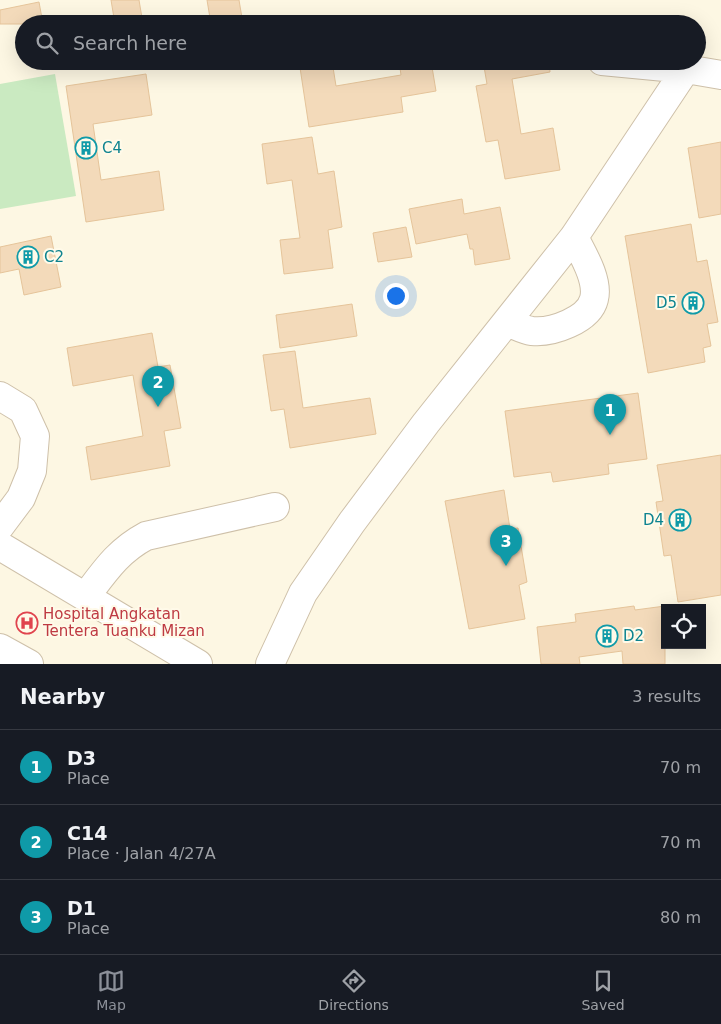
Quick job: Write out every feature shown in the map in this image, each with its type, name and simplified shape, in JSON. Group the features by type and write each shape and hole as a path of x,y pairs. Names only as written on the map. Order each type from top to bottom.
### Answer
{"street":[{"path":"270,664 303,593 426,423 574,237 685,70"},
{"path":"692,70 721,75"},
{"path":"506,322 533,331 552,329 572,322 587,312 594,299 593,281 574,237"},
{"path":"0,396 23,410 35,436 32,471 21,498 0,526"},
{"path":"86,596 118,555 131,544 146,536 275,506"},
{"path":"0,546 198,664"},
{"path":"0,648 29,664"}],"green space":[{"path":"55,74 76,196 0,209 0,84"}],"building":[{"path":"111,0 139,0 142,15 114,15"},
{"path":"207,0 239,0 242,15 210,15"},
{"path":"39,2 41,15 15,15 15,24 0,24 0,10"},
{"path":"300,70 333,70 336,86 401,75 400,70 432,70 436,91 401,97 403,112 309,127"},
{"path":"485,70 550,70 550,72 512,79 521,134 553,128 560,170 505,179 498,140 486,142 476,86 487,84"},
{"name":"C4","path":"146,74 152,115 93,124 101,180 159,171 164,210 86,222 66,86"},
{"path":"312,137 318,174 334,171 342,227 328,230 333,268 284,274 280,240 300,238 292,180 267,184 262,144"},
{"path":"721,142 721,214 699,218 688,148"},
{"path":"462,199 464,214 500,207 510,259 475,265 473,249 470,249 467,234 416,244 409,209"},
{"name":"D5","path":"691,224 697,262 707,260 718,322 707,324 711,346 703,348 705,362 648,373 625,236"},
{"path":"406,227 412,257 378,262 373,233"},
{"name":"C2","path":"51,236 61,287 24,295 19,269 0,273 0,247"},
{"path":"352,304 357,336 280,348 276,315"},
{"path":"152,333 158,367 170,365 181,428 164,431 170,466 91,480 86,447 143,436 133,375 73,386 67,348"},
{"path":"295,351 303,408 370,398 376,434 290,448 284,409 271,411 263,355"},
{"path":"638,393 647,459 608,464 609,474 553,482 551,472 514,477 505,411"},
{"name":"D4","path":"721,455 721,595 678,602 671,555 664,556 656,502 663,501 657,465"},
{"path":"504,490 510,529 518,528 527,582 519,585 525,619 469,629 445,501"},
{"name":"D2","path":"634,606 635,610 661,607 661,649 665,649 665,664 623,664 622,651 579,657 580,664 541,664 537,627 576,622 575,614"}],"place":[{"name":"C4","path":"86,148"},
{"name":"C2","path":"28,257"},
{"name":"D5","path":"693,303"},
{"name":"C14","path":"158,407"},
{"name":"D3","path":"610,435"},
{"name":"D4","path":"680,520"},
{"name":"D1","path":"506,566"},
{"name":"Hospital Angkatan Tentera Tuanku Mizan","path":"27,623"},
{"name":"D2","path":"607,636"}]}
